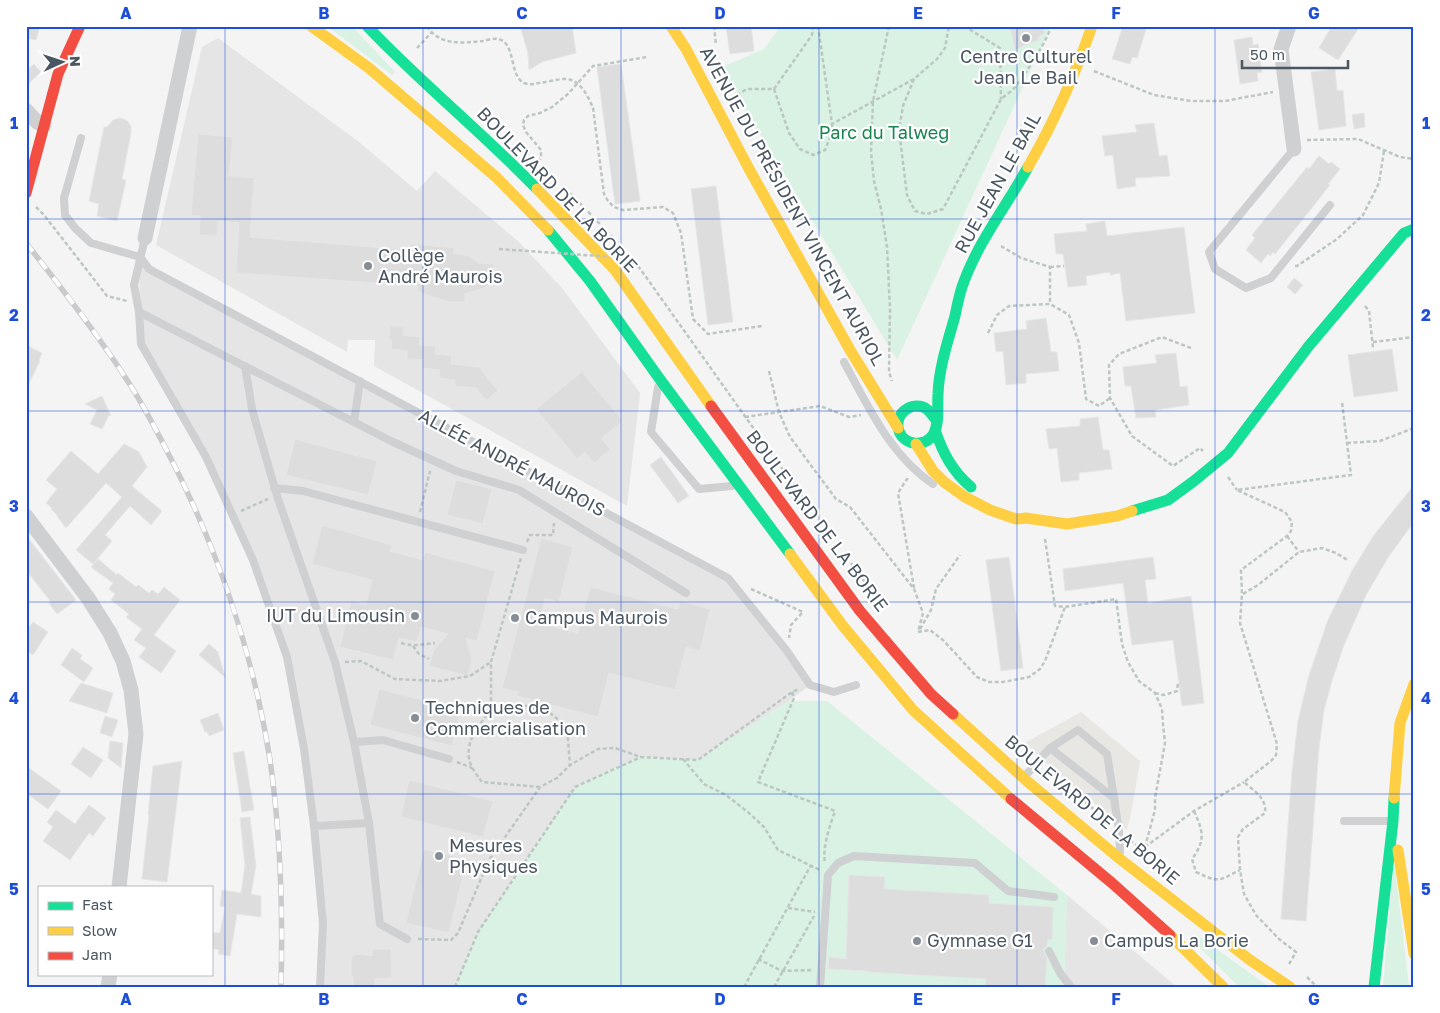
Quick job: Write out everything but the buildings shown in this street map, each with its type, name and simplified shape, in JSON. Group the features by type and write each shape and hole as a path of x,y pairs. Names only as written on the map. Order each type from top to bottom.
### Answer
{"main road":[{"path":"58,74 80,26"},
{"name":"BOULEVARD DE LA BORIE","path":"311,26 369,68 496,177 546,228 590,281 843,626 913,710 1013,801 1112,883 1223,987"},
{"name":"BOULEVARD DE LA BORIE","path":"367,26 387,47 511,162 615,270 730,434 860,611 931,694 1023,778 1120,859 1250,960 1290,987"},
{"name":"AVENUE DU PRÉSIDENT VINCENT AURIOL","path":"671,26 686,49 748,167 864,374 898,428"},
{"name":"RUE JEAN LE BAIL","path":"935,425 938,389 944,355 964,282 985,236 1020,182 1050,128 1092,26"},
{"path":"29,197 44,125 58,74 64,36"},
{"path":"916,444 933,471 959,494 990,510 1023,523 1042,521 1067,524 1079,523 1117,516 1168,500 1228,453 1308,347 1408,227"},
{"path":"935,425 928,440 916,444 903,438 898,428 900,416 938,389"},
{"path":"883,402 925,407 930,411 946,461 956,474 970,487 994,502 1018,511 1023,523"},
{"path":"1374,987 1393,822 1400,723 1414,684"},
{"path":"1393,822 1414,954"}],"street":[{"path":"145,238 190,26"},
{"path":"1289,26 1281,49 1294,144"},
{"path":"26,110 37,122 44,125"},
{"path":"26,516 88,598 110,633 123,661 131,690 136,734 119,886"}],"lane":[{"path":"81,138 64,198 66,215 90,244 140,257"},
{"path":"1294,144 1209,252 1215,269 1246,288 1271,278 1330,206"},
{"path":"145,238 134,285 141,344 206,457 253,560 287,657 304,749 314,826 323,924 320,987"},
{"name":"ALLÉE ANDRÉ MAUROIS","path":"140,257 149,269 728,578 787,651 810,685"},
{"path":"814,285 814,300"},
{"name":"ALLÉE ANDRÉ MAUROIS","path":"138,308 245,366 391,441 456,471 519,490 686,593"},
{"path":"840,354 871,412 902,456 924,478 962,504 995,520 1023,523"},
{"path":"245,366 252,409 274,488 335,662 354,742 369,823 380,924 407,939"},
{"path":"660,378 652,432 699,489 739,485"},
{"path":"354,422 360,381"},
{"path":"274,488 303,491 523,550"},
{"path":"1044,530 1067,524"},
{"path":"810,685 834,692 856,685"},
{"path":"1023,778 1050,748 1078,730 1107,754 1119,831 1120,859"},
{"path":"354,742 383,740 449,759"},
{"path":"1050,748 1114,798"},
{"path":"1344,821 1393,822"},
{"path":"314,826 369,823"},
{"path":"820,987 828,875 838,863 854,856 975,863 1008,890 1054,897"},
{"path":"1049,951 1060,973 1070,987"}],"path":[{"path":"427,26 431,33 440,39 454,42 464,43 498,39 503,41 509,49 517,78 528,85 567,79 577,83 588,96 593,108 604,194 608,201 614,207 623,210 663,207 673,213 681,233 693,319 708,334 762,326"},
{"path":"714,26 716,45"},
{"path":"774,89 812,34 813,26"},
{"path":"774,89 789,133 800,149 813,155 825,150 831,135 832,124 818,26"},
{"path":"883,402 894,392 889,372 890,309 887,247 874,181 872,152 873,101 889,26"},
{"path":"832,124 914,79 937,59 945,48 949,26"},
{"path":"964,26 1000,48 1001,100"},
{"path":"914,79 902,106 899,130 907,195 915,211 928,214 943,209 1001,100 1015,87 1041,48 1050,32 1051,26"},
{"path":"412,43 417,48 431,33"},
{"path":"538,162 541,157 541,150 526,132 523,125 524,120 528,116 540,113 568,94 593,66 647,57"},
{"path":"1078,63 1105,76 1154,95 1191,101 1225,101 1286,89"},
{"path":"717,107 747,89 774,89"},
{"path":"1294,144 1358,140 1400,157 1414,159"},
{"path":"1281,266 1297,266 1337,239 1364,215 1380,183 1384,151"},
{"path":"531,156 542,165"},
{"path":"568,192 624,250"},
{"path":"29,197 107,296 138,308"},
{"path":"985,236 1021,258 1050,267 1064,266"},
{"path":"499,249 628,258"},
{"path":"635,263 808,505"},
{"path":"1050,267 1050,304"},
{"path":"1354,293 1370,311 1373,348"},
{"path":"988,333 997,315 1009,306 1050,304 1069,315 1079,343 1086,399 1099,406 1110,398"},
{"path":"1155,693 1162,709 1165,743 1155,798 1155,810 1145,846 1194,811 1244,782 1276,755 1277,744 1240,623 1241,570 1287,536 1291,531 1292,522 1285,512 1237,490 1217,462 1200,448 1173,466 1132,436 1110,398 1109,365 1119,354 1162,337 1191,348"},
{"path":"1373,342 1414,337"},
{"path":"769,371 779,412 790,437 836,499 850,507 914,589"},
{"path":"1237,490 1352,475 1342,402"},
{"path":"745,417 820,406 849,417 871,412"},
{"path":"1347,443 1380,441 1414,428"},
{"path":"417,522 432,460"},
{"path":"918,632 922,613 914,589 898,492 907,479 916,486 924,478"},
{"path":"255,505 264,501"},
{"path":"1044,530 1055,606 1116,599 1122,644 1128,662 1139,681 1155,693 1164,695 1177,691 1178,683"},
{"path":"494,707 491,700 491,662 523,550 530,535 553,535"},
{"path":"1287,536 1299,552"},
{"path":"1242,594 1258,585 1299,552 1322,548 1336,552 1349,561"},
{"path":"918,632 930,610 936,589 960,555"},
{"path":"848,559 882,606"},
{"path":"728,578 803,612 791,625 787,651"},
{"path":"918,632 930,630 943,640 977,678 989,682 1003,682 1029,676 1040,669 1045,661 1065,606"},
{"path":"402,644 413,646 435,643"},
{"path":"413,646 419,654 429,659"},
{"path":"335,662 361,661 395,679 440,681 470,676 491,662"},
{"path":"407,939 451,940 458,933 489,860 540,787 557,778 570,765 598,749 615,748 641,757 698,760 792,692 810,685"},
{"path":"792,692 794,698 758,782 835,811 828,832 824,858 828,875"},
{"path":"540,787 482,782 472,768 469,758 470,742 475,731 494,707 522,705 549,712 567,727 570,765"},
{"path":"455,987 478,932 575,787 641,757"},
{"path":"449,759 472,768"},
{"path":"683,759 704,784 726,795 749,813 764,828 778,850 828,875"},
{"path":"1244,782 1263,798 1266,806 1265,813 1243,829 1238,837 1244,894 1256,915 1279,939 1296,952 1289,964 1295,968"},
{"path":"1078,796 1141,849"},
{"path":"1194,811 1202,828 1201,848 1192,859 1196,872 1219,880 1240,870"},
{"path":"744,987 811,865"},
{"path":"774,987 816,913 788,908"},
{"path":"758,959 782,972 821,970"},
{"path":"1301,972 1317,987"}],"shaded area":[{"name":"Collège André Maurois","path":"218,38 359,142 417,191 435,171 519,242 562,288 640,393 627,506 374,366 375,340 348,340 347,352 156,245 202,47"},
{"name":"Campus Maurois","path":"140,257 149,269 728,578 810,685 789,701 698,760 641,757 575,787 478,932 455,987 320,987 323,924 314,826 287,657 253,560 206,457 141,344 139,312"},
{"path":"1081,712 1140,761 1127,830 1023,744"},
{"name":"Campus La Borie","path":"1067,895 1177,987 1064,987"}],"green space":[{"path":"327,26 352,26 395,72 392,75"},
{"name":"Parc du Talweg","path":"781,26 1051,26 897,360 720,68 764,49"},
{"path":"789,701 827,701 1067,895 1064,987 455,987 478,932 575,787 641,757 698,760"},
{"path":"1394,859 1409,987 1383,987"},
{"path":"1196,934 1269,987 1239,987 1192,940"}],"railway":[{"path":"26,243 91,327 142,404 201,522 230,599 254,679 274,788 282,930 281,987"}],"traffic: fast":[{"path":"367,26 537,189"},
{"path":"936,420 923,407 907,408 900,415 899,431 905,439 914,443 925,442 935,431 937,420 940,374 962,287 984,240 1028,167"},
{"path":"1132,511 1168,500 1228,453 1308,347 1404,233 1414,229"},
{"path":"548,230 590,281 659,378 790,554"},
{"path":"935,430 949,461 958,475 971,487"},
{"path":"1374,987 1394,798"}],"traffic: slow":[{"path":"311,26 369,68 496,177 548,230"},
{"path":"671,26 686,49 748,167 850,350 898,428"},
{"path":"1028,167 1047,133 1063,98 1092,26"},
{"path":"537,189 615,270 711,406"},
{"path":"916,444 933,471 944,482 965,497 990,510 1016,519 1026,518 1067,524 1117,516 1132,511"},
{"path":"790,554 843,626 913,710 1011,799"},
{"path":"1394,798 1400,723 1414,684"},
{"path":"953,714 1028,782 1120,859 1250,960 1290,987"},
{"path":"1398,850 1414,954"},
{"path":"1170,935 1223,987"}],"traffic: jam":[{"path":"26,193 58,74 80,26"},
{"path":"711,406 860,611 931,694 953,714"},
{"path":"1011,799 1112,883 1170,935"}],"place":[{"name":"Centre Culturel Jean Le Bail","path":"1026,38"},
{"name":"Collège André Maurois","path":"368,266"},
{"name":"IUT du Limousin","path":"415,616"},
{"name":"Campus Maurois","path":"515,618"},
{"name":"Techniques de Commercialisation","path":"415,718"},
{"name":"Mesures Physiques","path":"439,856"},
{"name":"Gymnase G1","path":"917,941"},
{"name":"Campus La Borie","path":"1094,941"}]}
